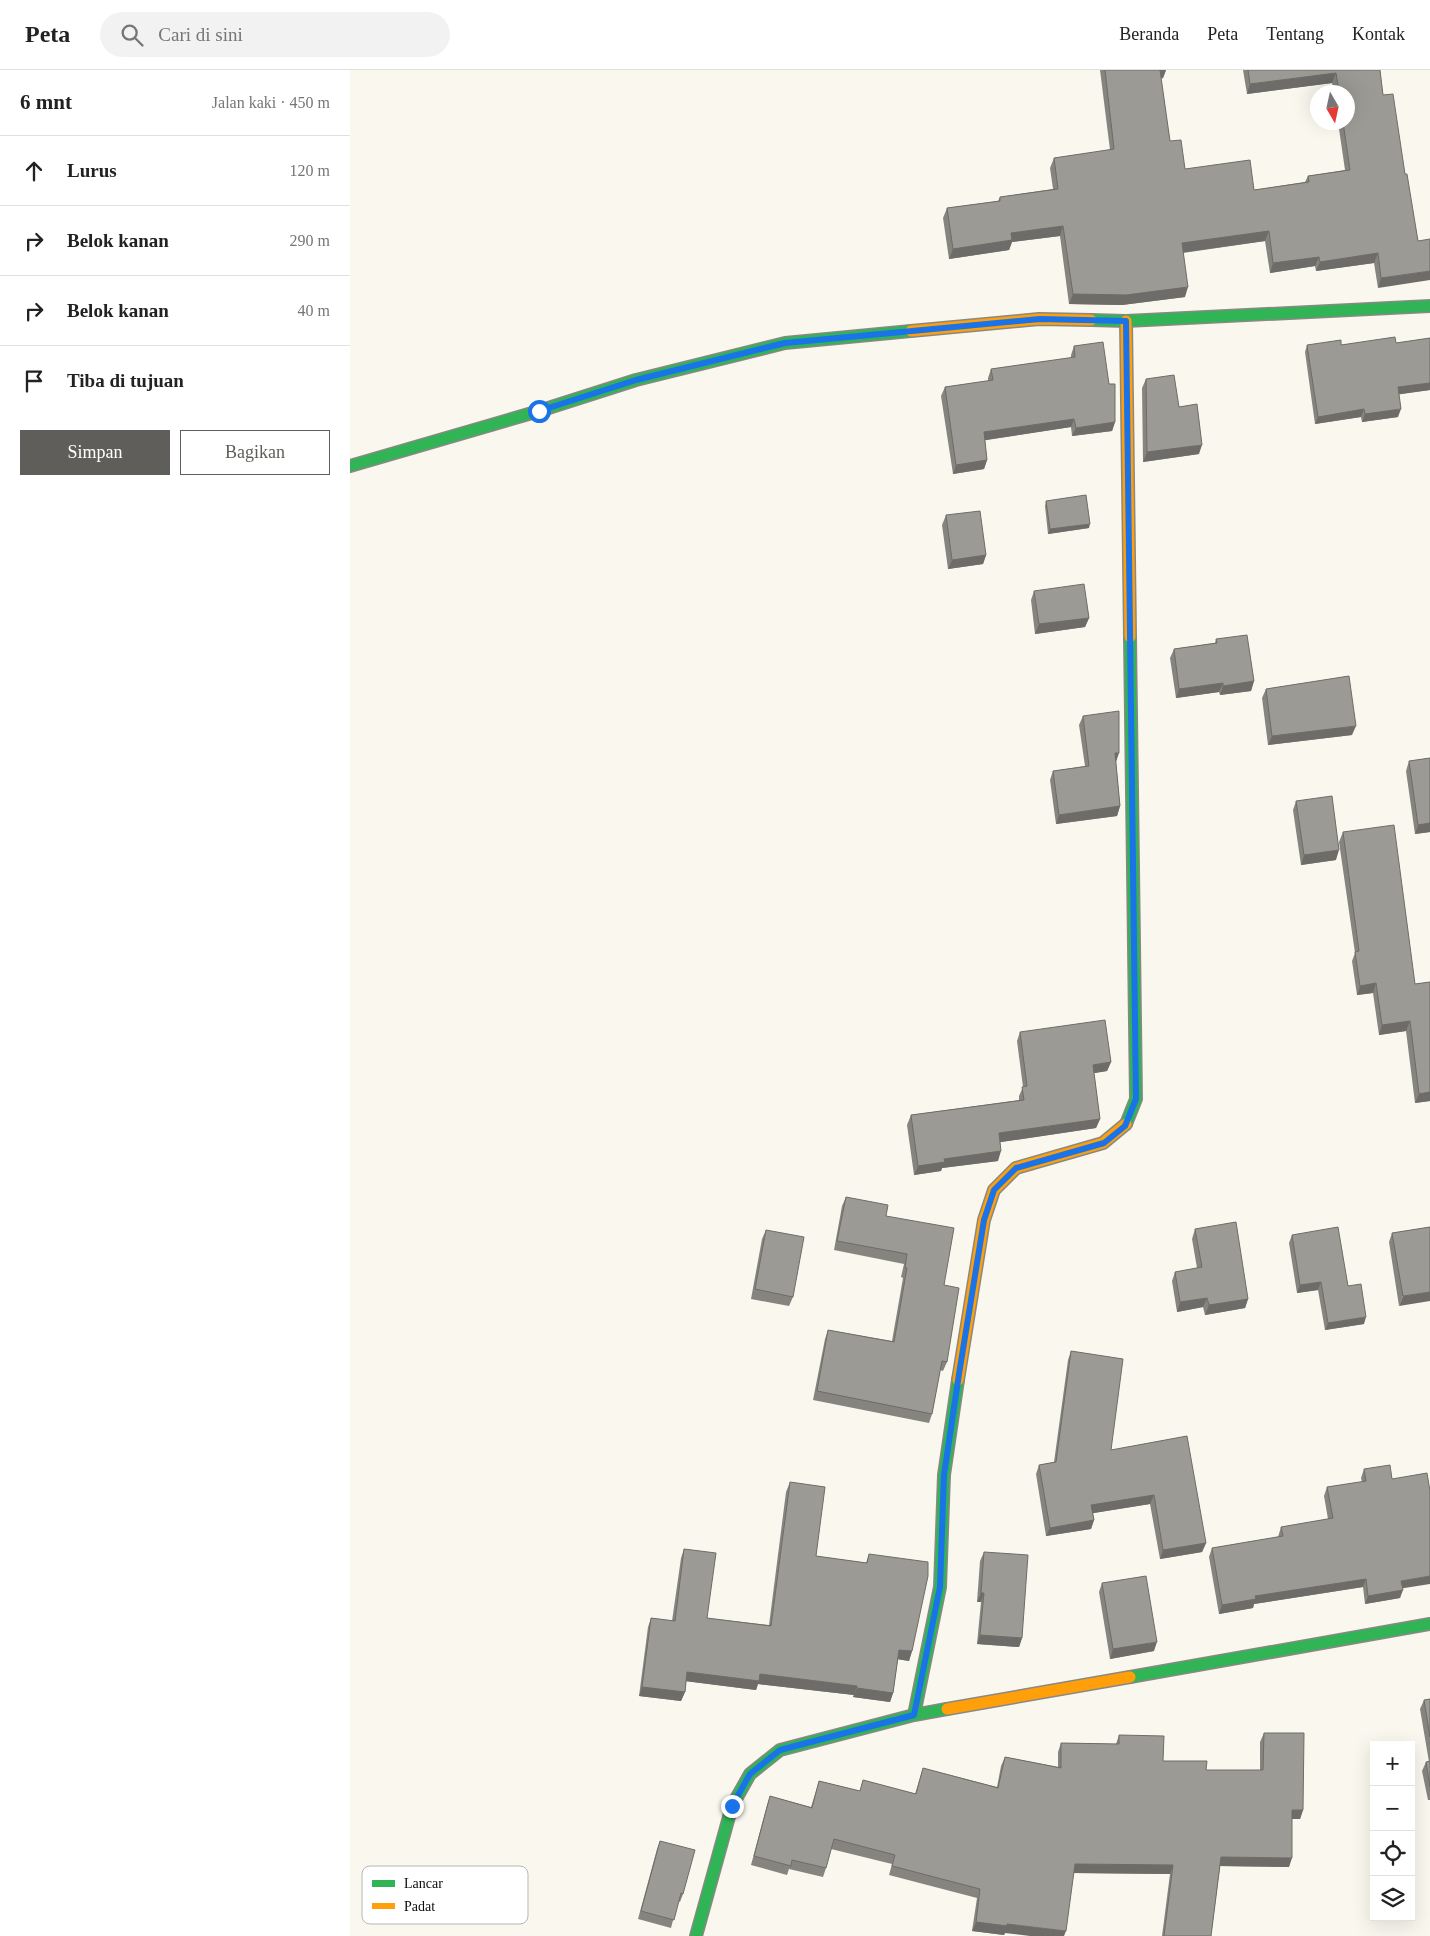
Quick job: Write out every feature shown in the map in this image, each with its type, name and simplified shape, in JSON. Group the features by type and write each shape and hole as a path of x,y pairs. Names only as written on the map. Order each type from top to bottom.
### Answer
{"street":[{"path":"350,466 539,411 636,380 785,343 1040,319 1126,321 1430,306"},
{"path":"914,1715 940,1587 944,1475 959,1374 984,1220 994,1190 1016,1168 1104,1143 1125,1126 1136,1099 1126,321"},
{"path":"696,1936 732,1806 750,1774 780,1750 914,1715 1430,1624"}],"building":[{"path":"1105,70 1160,70 1170,141 1181,140 1185,169 1250,160 1254,190 1309,182 1308,176 1350,170 1344,130 1355,130 1355,85 1338,85 1336,73 1250,84 1248,70 1380,70 1383,95 1393,94 1405,174 1407,174 1418,241 1430,239 1430,271 1381,278 1378,253 1320,262 1319,257 1273,263 1269,231 1182,243 1188,287 1126,295 1073,294 1063,226 1011,233 1012,240 953,249 947,208 1000,201 1000,197 1058,189 1054,158 1114,149"},
{"path":"1395,337 1396,343 1430,338 1430,383 1398,387 1401,409 1365,414 1364,409 1318,417 1307,345 1341,340 1341,345"},
{"path":"1103,342 1109,384 1115,384 1115,422 1076,428 1074,419 984,432 987,460 956,465 945,387 993,380 991,369 1075,357 1074,346"},
{"path":"1174,375 1179,407 1197,404 1202,445 1147,452 1146,379"},
{"path":"1086,495 1090,524 1050,529 1046,501"},
{"path":"980,511 986,555 952,560 946,515"},
{"path":"1084,584 1089,618 1039,624 1034,591"},
{"path":"1247,635 1254,681 1223,686 1223,683 1179,689 1174,649 1217,643 1216,639"},
{"path":"1349,676 1356,726 1272,736 1266,689"},
{"path":"1119,711 1119,753 1115,753 1120,806 1059,815 1053,771 1089,766 1083,716"},
{"path":"1430,758 1430,823 1418,825 1409,761"},
{"path":"1332,796 1339,850 1304,855 1296,801"},
{"path":"1394,825 1415,984 1430,982 1430,1092 1419,1094 1410,1021 1382,1025 1376,983 1360,986 1355,952 1359,951 1343,832"},
{"path":"1105,1020 1111,1062 1093,1065 1100,1119 999,1133 1001,1151 944,1159 945,1162 918,1166 911,1115 1024,1100 1022,1087 1027,1086 1020,1032"},
{"path":"846,1197 888,1205 886,1216 954,1228 944,1285 959,1288 947,1362 942,1361 932,1414 817,1391 828,1330 894,1342 907,1268 905,1268 907,1254 837,1241"},
{"path":"1236,1222 1248,1299 1209,1305 1207,1298 1180,1302 1175,1272 1202,1267 1195,1229"},
{"path":"1338,1227 1348,1286 1361,1284 1366,1317 1328,1323 1321,1282 1300,1285 1292,1235"},
{"path":"1430,1227 1430,1292 1403,1296 1392,1233"},
{"path":"766,1230 804,1237 793,1297 755,1289"},
{"path":"1071,1351 1123,1359 1111,1450 1187,1436 1206,1543 1163,1550 1154,1495 1091,1505 1094,1520 1050,1528 1039,1465 1056,1462"},
{"path":"1390,1465 1392,1479 1427,1473 1430,1491 1430,1576 1401,1581 1403,1590 1368,1596 1366,1579 1255,1596 1256,1599 1222,1605 1212,1548 1283,1536 1281,1527 1333,1518 1327,1487 1366,1481 1364,1469"},
{"path":"790,1482 825,1487 816,1556 867,1563 869,1554 928,1562 928,1576 912,1651 899,1650 893,1693 857,1688 857,1686 760,1674 759,1681 687,1672 685,1692 642,1687 651,1618 675,1621 684,1549 716,1553 707,1618 771,1626"},
{"path":"984,1552 1028,1555 1022,1638 980,1635 984,1593 981,1593"},
{"path":"1146,1576 1157,1642 1113,1649 1102,1583"},
{"path":"1430,1699 1430,1737 1424,1700"},
{"path":"1264,1733 1304,1733 1303,1810 1292,1810 1292,1858 1221,1857 1211,1936 1164,1936 1173,1865 1075,1864 1066,1931 976,1922 980,1889 892,1866 895,1855 834,1839 826,1868 792,1860 791,1866 754,1856 770,1796 812,1808 819,1781 860,1791 863,1780 916,1794 923,1768 998,1788 1005,1757 1061,1768 1061,1743 1119,1744 1119,1735 1164,1736 1163,1761 1207,1761 1206,1770 1263,1770"},
{"path":"1430,1761 1430,1787 1426,1762"},
{"path":"660,1841 695,1850 674,1920 641,1911"}],"traffic: fast":[{"path":"1091,320 1126,321 1430,306"},
{"path":"350,466 539,411 636,380 785,343 911,331"},
{"path":"1126,1124 1136,1099 1130,637"},
{"path":"914,1715 940,1587 944,1475 958,1380"},
{"path":"1130,1677 1430,1624"},
{"path":"696,1936 732,1806 750,1774 780,1750 914,1715 947,1709"}],"traffic: slow":[{"path":"911,331 1039,319 1091,320"},
{"path":"1126,321 1130,637"},
{"path":"958,1380 984,1220 994,1190 1016,1168 1103,1143 1126,1124"},
{"path":"947,1709 1130,1677"}],"route":[{"path":"539,411 636,380 785,343 1040,319 1126,321 1136,1099 1125,1126 1104,1143 1016,1168 994,1190 984,1220 959,1374 944,1475 940,1587 914,1715 780,1750 750,1774 732,1806"}]}
